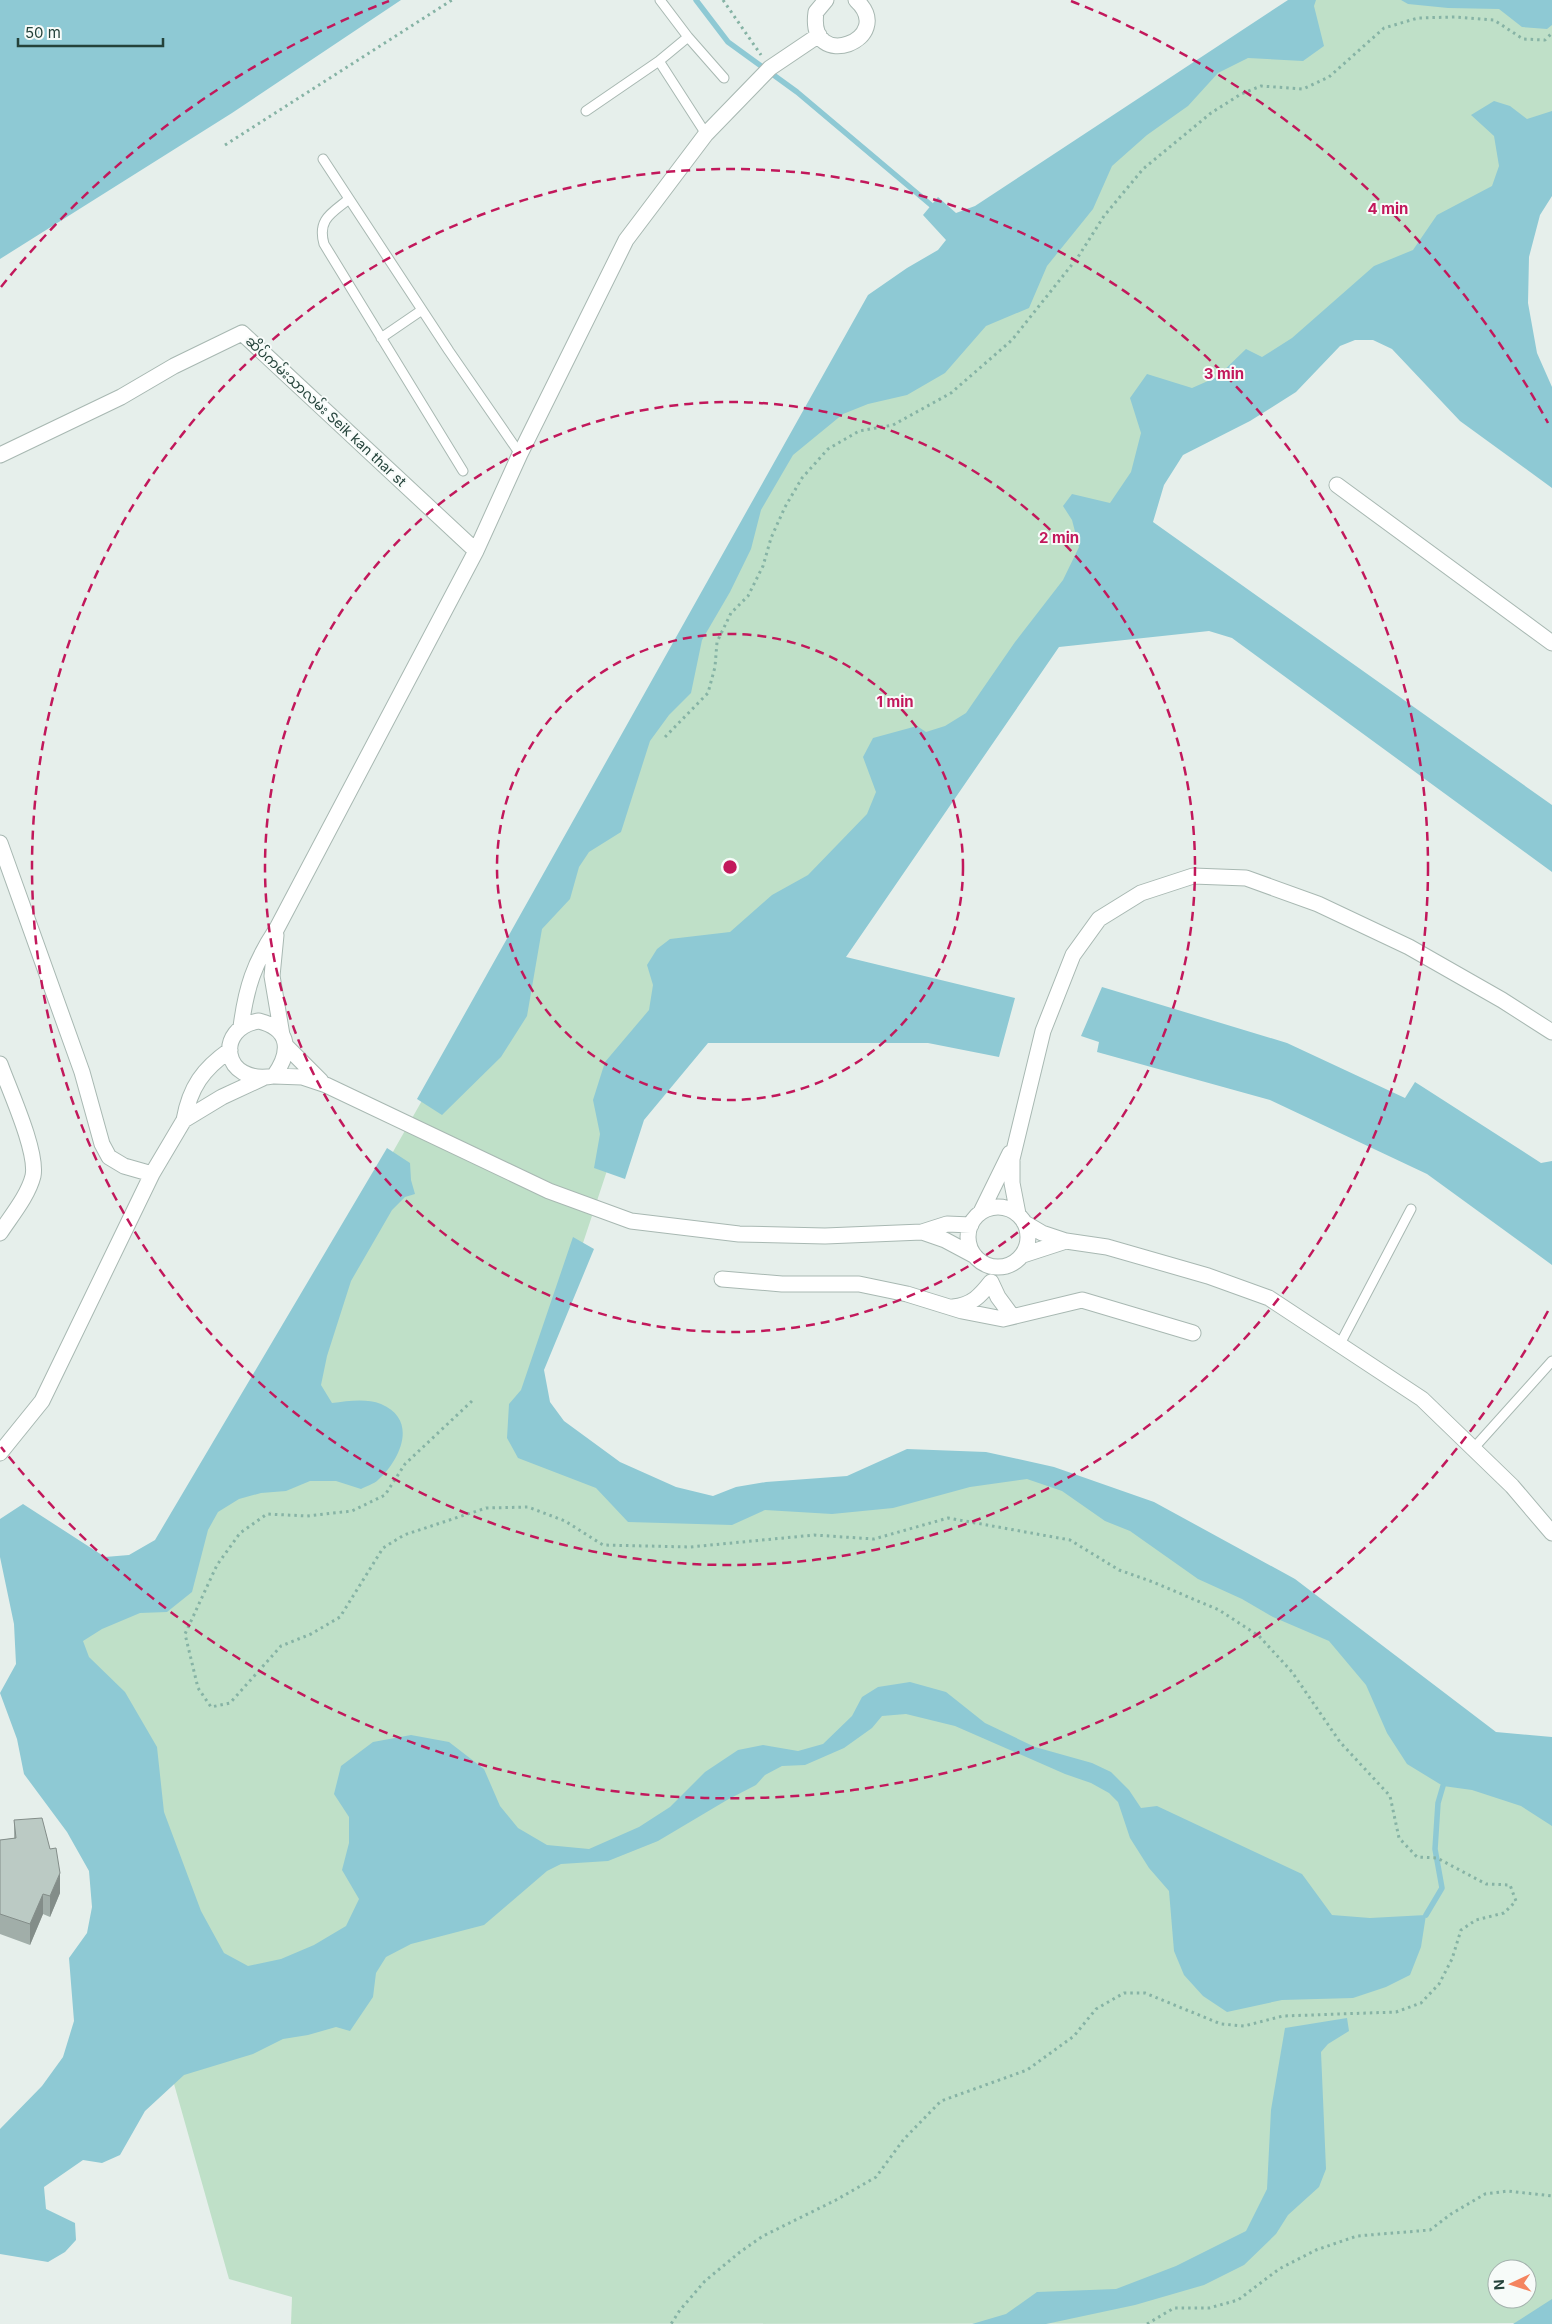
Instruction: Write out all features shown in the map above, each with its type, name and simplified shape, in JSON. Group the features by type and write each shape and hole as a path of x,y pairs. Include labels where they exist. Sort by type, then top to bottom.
{"street":[{"path":"826,0 816,12 815,21 819,35 827,43 836,47 855,43 865,29 866,16 861,2"},
{"path":"819,35 770,68 706,134 626,240 520,454 476,551 276,930 260,954 250,978 241,1027 232,1038 230,1050 234,1065 240,1072 248,1076 302,1077 326,1085 549,1191 631,1220 739,1234 825,1236 922,1232 947,1224 971,1225"},
{"name":"ဆိပ်ကမ်းသာလမ်း Seik kan thar st","path":"0,455 121,397 174,366 242,333 476,551"},
{"path":"1337,484 1552,643"},
{"path":"0,843 82,1072 102,1144 109,1157 116,1162 152,1174"},
{"path":"1023,1255 1029,1236 1012,1183 1012,1159 1043,1031 1073,955 1099,919 1141,893 1193,876 1246,878 1318,904 1409,947 1502,1000 1552,1032"},
{"path":"184,1120 222,1097 268,1077 284,1059 284,1040 272,976 276,930"},
{"path":"241,1027 259,1021 271,1024 326,1085"},
{"path":"0,1453 42,1401 152,1174 184,1120 187,1100 199,1078 214,1062 230,1050"},
{"path":"0,1064 33,1157 32,1176 29,1183 0,1233"},
{"path":"975,1256 968,1239 971,1225 981,1212 1018,1134"},
{"path":"981,1212 995,1207 1009,1209 1042,1233 1066,1241 1107,1247 1208,1276 1260,1295 1340,1344 1422,1400 1512,1486 1552,1533"},
{"path":"922,1232 945,1240 975,1256 987,1265 998,1268 1012,1264 1023,1255 1066,1241"},
{"path":"950,1307 964,1306 979,1298 991,1282 998,1268"},
{"path":"722,1279 782,1284 859,1284 1003,1318 1082,1300 1193,1333"},
{"path":"991,1282 998,1297 1012,1316"}],"lane":[{"path":"660,0 688,37 724,78"},
{"path":"586,111 659,61 688,37"},
{"path":"659,61 706,134"},
{"path":"324,159 422,310 520,454"},
{"path":"350,199 323,223 321,232 324,244 463,471"},
{"path":"381,338 422,310"},
{"path":"1340,1344 1411,1209"},
{"path":"1473,1449 1552,1361"}],"path":[{"path":"225,145 452,0"},
{"path":"722,0 770,68"},
{"path":"665,737 708,692 717,642 731,613 748,596 763,566 771,538 785,507 802,478 828,449 859,431 893,426 951,393 1012,340 1078,257 1104,216 1143,169 1211,113 1241,94 1261,86 1303,88 1329,77 1384,28 1418,18 1455,17 1494,20 1523,39 1545,40 1552,33"},
{"path":"472,1401 405,1464 385,1495 352,1511 307,1516 266,1514 240,1533 217,1564 185,1634 198,1688 211,1707 230,1703 281,1646 311,1634 340,1618 384,1548 404,1535 486,1508 528,1507 565,1521 603,1545 690,1547 814,1535 874,1538 948,1518 1070,1540 1119,1570 1219,1610 1258,1636 1292,1672 1340,1742 1390,1796 1399,1838 1417,1857 1437,1858 1486,1884 1510,1885 1516,1901 1504,1913 1476,1920 1461,1930 1452,1959 1439,1984 1421,2003 1396,2012 1283,2016 1244,2026 1221,2024 1145,1993 1124,1993 1096,2009 1074,2036 1027,2070 941,2102 904,2139 876,2177 836,2200 763,2236 740,2252 705,2282 680,2310 672,2324"},
{"path":"1147,2324 1174,2308 1209,2308 1238,2300 1279,2269 1316,2250 1357,2236 1430,2230 1451,2214 1485,2194 1508,2192 1552,2196"}],"green space":[{"path":"1299,0 1552,0 1552,156 1190,418 842,927 639,1074 529,1406 693,1510 1033,1471 1334,1624 1552,1810 1552,2323 291,2324 292,2297 229,2279 41,1612 166,1553 871,307"}],"water":[{"path":"0,0 401,0 232,113 0,259"},
{"path":"1288,0 1316,0 1314,6 1324,46 1303,61 1248,58 1218,73 1188,106 1147,135 1112,166 1093,209 1047,266 1029,308 986,326 945,373 907,395 868,404 843,414 793,455 761,510 751,549 730,592 702,640 691,693 669,715 650,741 621,832 589,852 579,867 570,899 542,929 527,1016 501,1057 442,1115 417,1099 868,295 907,268 938,250 946,240 923,215 938,197 956,213 975,206"},
{"path":"1401,0 1552,0 1552,25 1547,29 1522,27 1499,9 1448,8 1408,4"},
{"path":"1494,101 1510,106 1527,119 1552,111 1552,196 1540,215 1529,257 1528,303 1537,353 1552,387 1552,488 1460,421 1392,349 1373,340 1355,340 1340,346 1296,392 1250,421 1183,455 1164,485 1153,522 1552,805 1552,872 1232,638 1209,631 1059,647 846,957 1015,998 999,1057 928,1043 708,1043 644,1120 625,1179 594,1168 600,1134 593,1100 605,1062 649,1010 653,985 647,965 657,949 670,939 730,932 772,895 808,875 867,814 876,792 863,757 873,738 917,726 926,732 945,726 966,713 1015,642 1063,580 1079,547 1072,520 1063,506 1072,494 1110,503 1131,472 1141,433 1130,398 1147,374 1192,388 1217,377 1246,349 1262,357 1292,338 1374,266 1413,250 1437,215 1492,186 1499,166 1494,136 1471,115"},
{"path":"1102,987 1287,1043 1405,1098 1415,1082 1541,1163 1552,1161 1552,1265 1427,1174 1270,1100 1097,1052 1099,1042 1081,1036"},
{"path":"387,1148 410,1163 411,1180 415,1194 405,1197 392,1210 351,1281 327,1356 321,1385 332,1403 357,1400 369,1401 381,1404 393,1411 400,1420 403,1430 399,1451 393,1462 376,1481 361,1489 336,1481 310,1481 286,1491 261,1493 239,1499 218,1512 208,1530 192,1592 167,1612 140,1613 102,1629 83,1641 89,1657 125,1692 157,1747 164,1812 201,1911 224,1953 248,1966 281,1959 314,1945 346,1926 359,1899 342,1870 349,1843 349,1817 334,1794 341,1766 373,1742 411,1735 449,1742 484,1769 500,1806 518,1828 547,1845 589,1849 639,1827 670,1807 705,1772 738,1750 763,1745 798,1751 823,1744 852,1716 862,1697 878,1687 910,1682 946,1692 985,1723 1035,1747 1092,1763 1111,1772 1129,1790 1141,1808 1157,1806 1302,1874 1332,1915 1370,1918 1426,1915 1421,1947 1410,1975 1386,1987 1353,1998 1282,2000 1227,2012 1203,1996 1184,1975 1174,1951 1169,1891 1149,1868 1130,1838 1118,1802 1109,1793 1091,1783 1065,1774 955,1726 906,1714 882,1716 872,1728 844,1748 805,1765 782,1766 765,1775 756,1785 658,1841 608,1861 561,1864 547,1871 484,1925 411,1944 386,1957 376,1973 373,1997 350,2031 336,2027 308,2035 283,2039 253,2054 184,2075 145,2111 120,2155 102,2163 83,2160 44,2187 46,2209 75,2223 76,2240 65,2252 48,2262 0,2254 0,2129 42,2086 63,2057 74,2021 69,1958 87,1933 92,1907 89,1871 67,1832 24,1774 17,1739 0,1693 16,1664 14,1624 0,1557 0,1519 23,1504 105,1557 129,1555 155,1540"},
{"path":"573,1237 594,1249 544,1370 550,1402 564,1421 620,1462 676,1487 713,1496 736,1487 766,1482 847,1476 907,1449 986,1452 1054,1467 1154,1502 1295,1579 1496,1732 1552,1737 1552,1826 1521,1806 1472,1790 1443,1786 1407,1764 1387,1733 1366,1685 1329,1641 1273,1617 1242,1599 1198,1579 1130,1531 1105,1521 1062,1491 1027,1479 970,1487 893,1508 832,1514 765,1510 732,1525 628,1522 596,1488 518,1458 507,1438 509,1404 521,1390"},
{"path":"1347,2018 1349,2031 1328,2044 1321,2052 1326,2169 1319,2187 1288,2215 1276,2234 1244,2265 1204,2285 1135,2305 1046,2324 972,2324 1006,2314 1037,2292 1116,2289 1176,2266 1246,2231 1267,2189 1271,2110 1285,2028"},
{"path":"1552,2299 1552,2324 1513,2324 1537,2309"}],"building":[{"path":"42,1818 50,1849 56,1848 60,1873 50,1896 43,1894 30,1924 0,1914 0,1840 16,1838 14,1820"}],"waterway":[{"path":"696,0 728,42 797,92 931,205"},
{"path":"1426,1915 1442,1888 1435,1849 1438,1803 1443,1786"}]}
